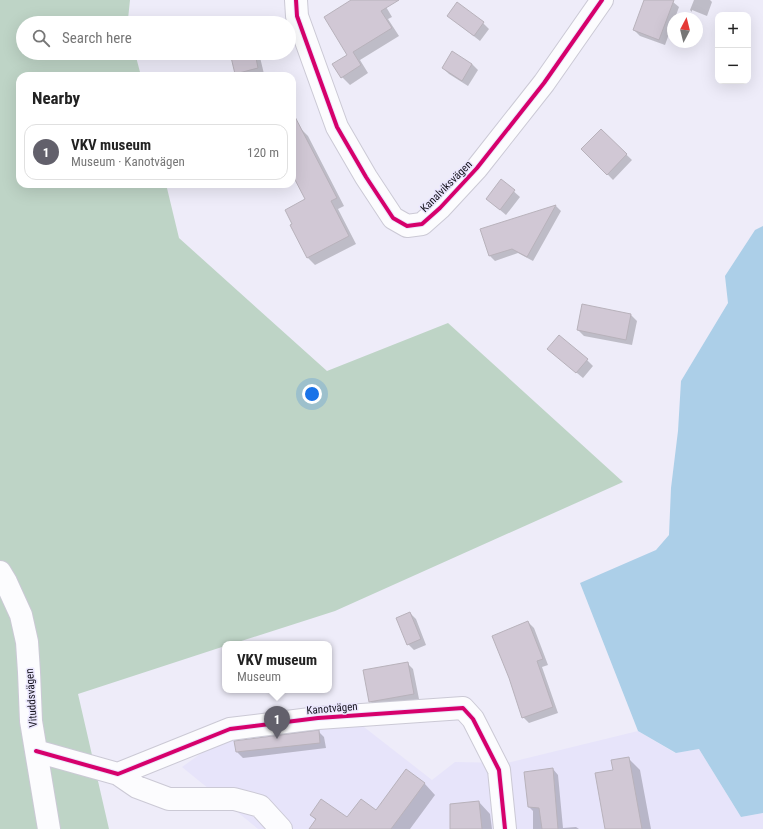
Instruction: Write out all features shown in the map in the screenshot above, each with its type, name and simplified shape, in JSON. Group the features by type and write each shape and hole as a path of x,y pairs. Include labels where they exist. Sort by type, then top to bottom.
{"street":[{"name":"Kanalviksvägen","path":"296,0 297,16 337,127 393,218 407,226 422,224 440,208 477,168 544,83 602,0"},
{"name":"Vituddsvägen","path":"0,572 21,615 27,642 31,721 49,829"},
{"name":"Kanotvägen","path":"118,774 230,729 318,718 463,708 473,719 499,770 505,829"},
{"path":"36,750 118,774 137,787 169,799 234,799 260,806 281,829"}],"shaded area":[{"path":"355,720 432,780 455,762 507,763 638,731 675,753 699,749 741,817 763,813 763,829 258,829 182,767 231,732"}],"green space":[{"path":"0,0 130,0 128,16 16,16 16,60 137,60 140,72 16,72 16,188 167,188 179,238 327,371 448,323 623,482 335,611 241,641 222,641 222,647 78,694 109,829 0,829"}],"water":[{"path":"763,226 763,813 741,817 699,749 676,753 638,731 580,583 656,550 669,535 671,488 678,431 681,381 728,303 725,276 755,230"}],"building":[{"path":"351,0 399,0 381,11 392,28 353,52 361,65 341,78 332,64 347,55 324,17"},
{"path":"644,0 674,0 670,12 667,12 667,19 659,40 633,30"},
{"path":"457,2 484,22 474,36 447,16"},
{"path":"452,51 472,64 462,81 442,68"},
{"path":"232,60 256,60 258,68 243,72 235,72"},
{"path":"296,119 337,198 331,201 349,236 307,258 290,225 292,224 285,210 305,199 296,182"},
{"path":"601,129 627,154 607,175 581,149"},
{"path":"501,179 515,190 500,210 486,199"},
{"path":"556,205 527,257 512,249 489,256 480,229"},
{"path":"582,304 631,314 626,340 577,330"},
{"path":"559,335 588,359 576,373 547,349"},
{"path":"410,612 421,639 407,645 396,618"},
{"path":"528,621 543,659 537,661 553,707 522,718 509,678 492,636"},
{"path":"408,662 414,694 369,702 363,670"},
{"path":"319,730 320,743 236,752 234,741"},
{"path":"629,757 642,829 605,829 595,773 613,770 611,760"},
{"path":"553,768 558,829 542,829 539,808 528,807 524,772"},
{"path":"406,769 425,783 391,829 309,829 316,819 310,815 321,799 347,817 361,799 376,810"},
{"path":"479,801 482,829 450,829 450,804"}],"cycle path":[{"path":"296,0 297,16 337,127 366,177 393,218 407,226 422,224 440,208 477,168 544,83 602,0"},
{"path":"36,751 118,774 230,729 318,718 463,708 473,719 499,770 505,829"}],"place":[{"name":"VKV museum","path":"277,739"}]}
